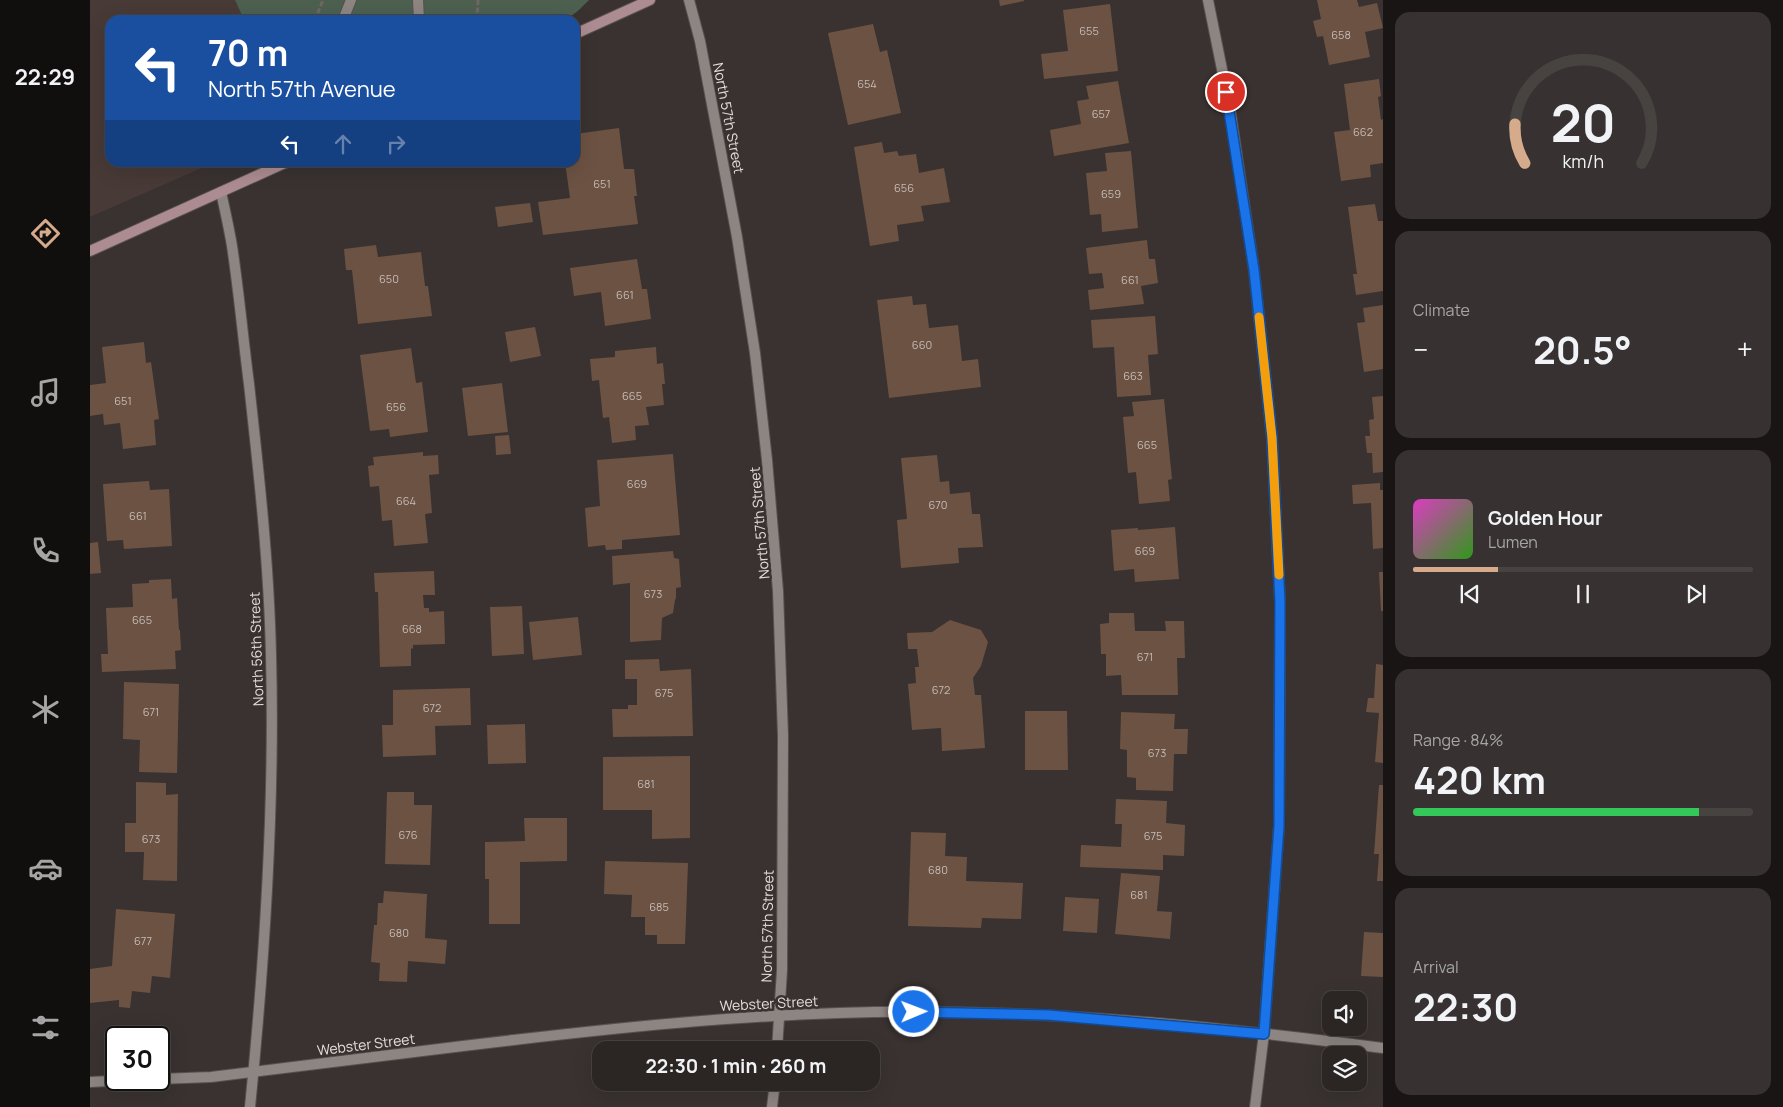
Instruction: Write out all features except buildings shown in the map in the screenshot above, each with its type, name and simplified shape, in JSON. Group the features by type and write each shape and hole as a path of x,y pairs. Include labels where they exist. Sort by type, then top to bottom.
{"main road":[{"path":"580,32 650,0"},
{"path":"90,251 276,167"}],"street":[{"path":"344,15 351,0"},
{"path":"418,0 419,15"},
{"name":"North 57th Street","path":"689,0 700,41 737,237 755,353 767,460 778,591 783,736 782,970 777,1041"},
{"path":"1208,0 1230,109 1251,251 1272,438 1280,602 1279,826 1264,1034 1255,1107"},
{"name":"North 56th Street","path":"221,192 232,249 258,457 267,561 271,654 272,758 269,863 258,1031 250,1107"},
{"name":"Webster Street","path":"170,1079 211,1077 604,1029 778,1015 934,1012 1048,1015 1264,1034 1383,1048"},
{"path":"90,1082 105,1081"},
{"path":"772,1107 774,1091"}],"path":[{"path":"317,15 323,0"},
{"path":"477,15 478,0"}],"shaded area":[{"path":"90,0 235,0 242,15 105,15 105,167 204,167 90,217"}],"green space":[{"path":"235,0 589,0 572,15 242,15"}],"slow traffic":[{"path":"1259,317 1272,438 1279,575"}],"route":[{"path":"914,1012 1048,1015 1264,1034 1279,826 1280,602 1272,438 1254,270 1226,92"}]}
